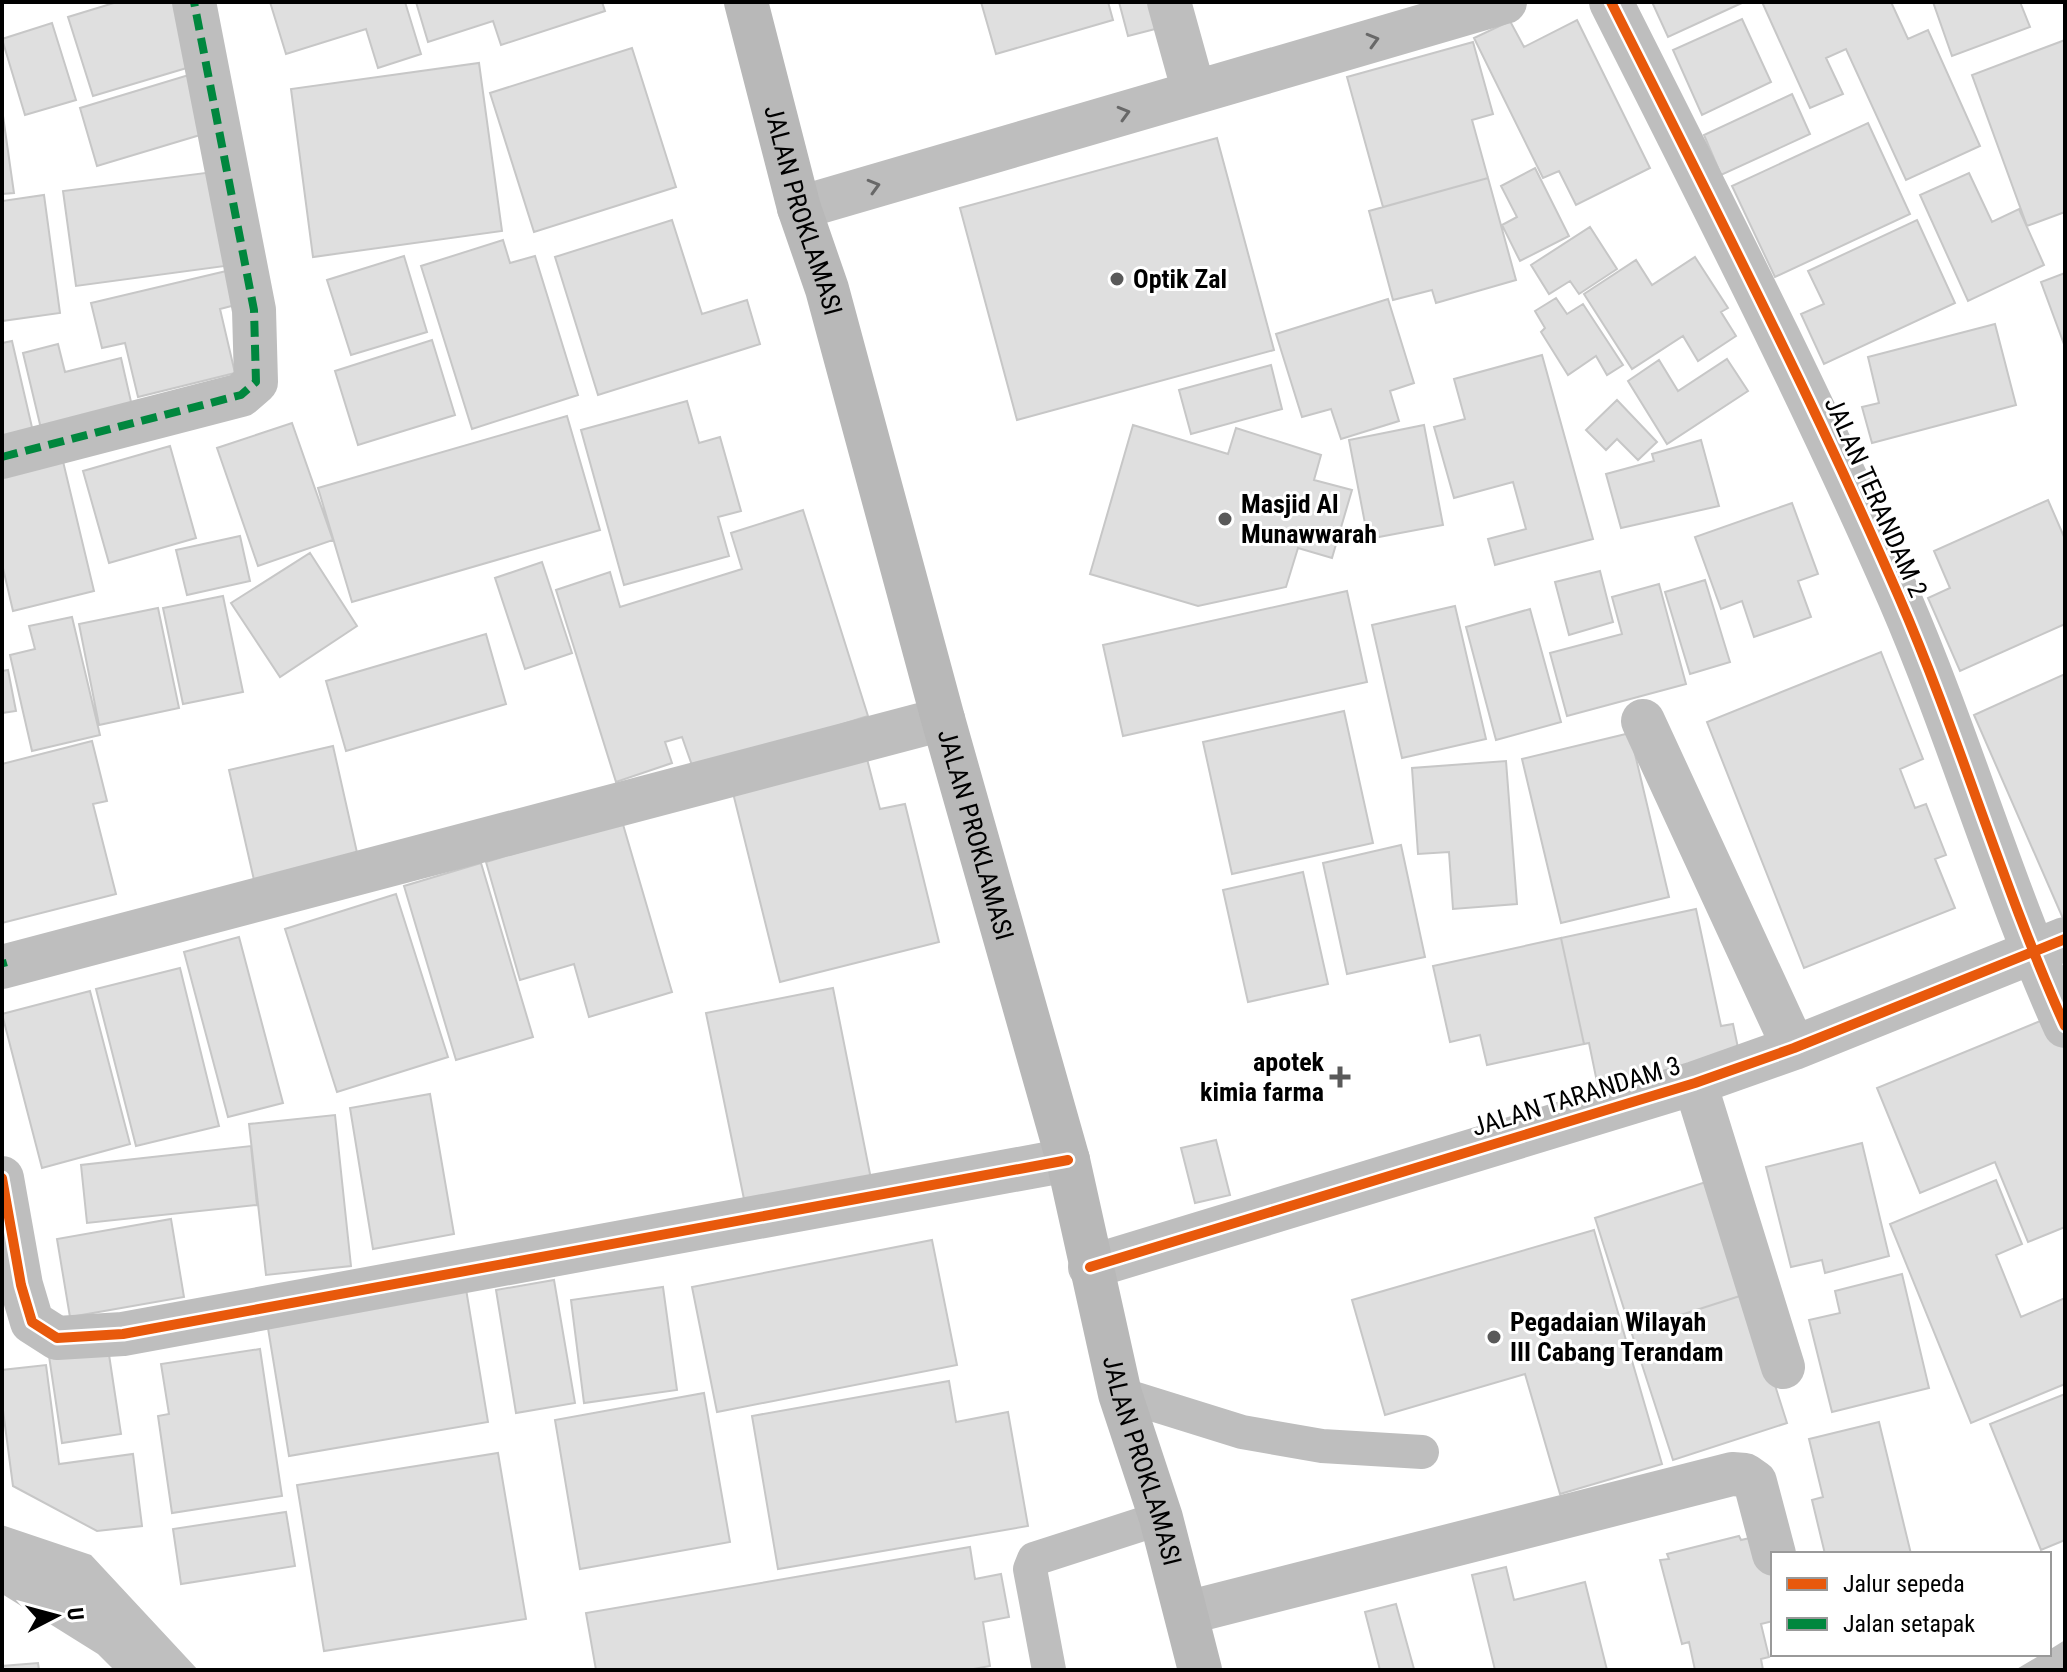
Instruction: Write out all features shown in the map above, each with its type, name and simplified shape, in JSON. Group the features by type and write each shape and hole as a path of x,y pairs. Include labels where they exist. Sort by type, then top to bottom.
{"main road":[{"name":"JALAN PROKLAMASI","path":"746,2 799,208 827,289 943,719 1068,1160 1120,1394 1161,1518 1200,1670"}],"street":[{"path":"2,457 241,395 256,382 254,310 194,2"},
{"path":"1169,2 1194,92"},
{"path":"799,208 1505,2"},
{"name":"JALAN TERANDAM 2","path":"1611,2 1754,287 1900,600 2048,946 2065,1026"},
{"path":"3,965 943,719"},
{"path":"1643,721 1794,1048"},
{"name":"JALAN TARANDAM 3","path":"1090,1267 1695,1083 1794,1048 2048,946"},
{"path":"1695,1083 1783,1367"},
{"path":"2,1178 21,1285 32,1322 57,1338 123,1334 1068,1160"},
{"path":"1186,1613 1732,1474 1745,1475 1755,1482 1773,1552"}],"lane":[{"path":"1120,1394 1242,1432 1322,1446 1422,1452"},
{"path":"1049,1670 1030,1569 1034,1559 1161,1518"}],"shaded area":[{"path":"2,1525 91,1555 198,1670 114,1670 98,1654 2,1594"},
{"path":"2065,1640 2065,1670 2015,1670 2039,1656 2051,1656 2051,1649"}],"building":[{"path":"117,2 182,2 200,64 93,96 68,17"},
{"path":"270,2 405,2 421,54 378,68 366,29 286,54"},
{"path":"416,2 602,2 605,11 501,45 493,21 428,42"},
{"path":"981,2 1108,2 1113,20 996,54"},
{"path":"1119,2 1157,2 1163,27 1128,36"},
{"path":"1652,2 1744,2 1668,37"},
{"path":"1762,2 1891,2 1908,39 1928,30 1980,146 1906,180 1846,49 1826,58 1843,94 1810,108"},
{"path":"1933,2 2020,2 2030,27 1952,56"},
{"path":"1742,19 1771,82 1702,115 1673,50"},
{"path":"1577,20 1650,168 1576,205 1559,171 1543,178 1474,38 1510,21 1524,47"},
{"path":"52,23 76,100 25,115 2,39"},
{"path":"2065,40 2065,212 2027,226 1972,75"},
{"path":"1473,42 1493,114 1472,120 1488,178 1383,207 1347,77"},
{"path":"632,48 676,187 534,232 490,93"},
{"path":"479,63 502,231 313,257 291,89"},
{"path":"192,74 210,132 97,166 80,108"},
{"path":"1792,94 1810,134 1721,175 1704,135"},
{"path":"2,109 14,193 2,194"},
{"path":"1868,123 1910,214 1775,277 1732,186"},
{"name":"Optik Zal","path":"1217,138 1274,350 1017,420 960,208"},
{"path":"1535,168 1569,236 1520,261 1502,225 1517,217 1501,186"},
{"path":"213,172 225,266 76,286 63,191"},
{"path":"1969,173 1992,222 2019,209 2044,265 1968,301 1920,195"},
{"path":"1488,178 1516,280 1436,303 1432,290 1393,300 1369,211"},
{"path":"44,195 60,313 2,321 2,201"},
{"path":"672,220 702,314 747,300 760,344 598,395 555,257"},
{"path":"1917,220 1955,303 1824,364 1801,314 1824,304 1808,271"},
{"path":"1590,227 1617,269 1579,294 1570,281 1549,294 1531,265"},
{"path":"503,240 510,263 535,256 578,395 472,429 421,266"},
{"path":"404,256 427,332 351,355 327,280"},
{"path":"1695,257 1728,308 1721,312 1736,336 1698,361 1683,336 1632,369 1584,294 1636,260 1652,285"},
{"path":"239,268 247,302 220,309 235,373 138,397 125,343 102,348 91,303"},
{"path":"2065,273 2065,347 2041,282"},
{"path":"1556,298 1567,314 1583,304 1623,365 1607,375 1596,356 1568,375 1541,332 1545,328 1535,311"},
{"path":"1388,299 1414,383 1390,391 1399,421 1341,439 1331,409 1302,417 1276,334"},
{"path":"1995,324 2016,405 1872,443 1862,407 1879,403 1868,357"},
{"path":"432,340 455,415 358,445 335,371"},
{"path":"12,341 34,436 2,444 2,343"},
{"path":"58,344 65,372 121,358 134,415 43,437 23,353"},
{"path":"1542,355 1593,539 1495,565 1488,539 1526,529 1513,482 1454,498 1434,427 1465,419 1454,379"},
{"path":"1727,359 1748,391 1667,444 1628,381 1659,360 1678,391"},
{"path":"1271,365 1282,409 1191,434 1179,390"},
{"path":"1617,400 1657,442 1638,460 1617,439 1606,450 1586,430"},
{"path":"687,401 699,443 720,437 741,511 718,517 729,556 624,585 581,430"},
{"path":"567,416 600,530 352,602 318,488"},
{"path":"292,423 333,540 258,566 217,448"},
{"name":"Masjid Al Munawwarah","path":"1133,425 1228,454 1236,428 1321,455 1314,480 1352,490 1332,558 1298,548 1286,587 1198,606 1090,574"},
{"path":"1424,425 1443,525 1368,539 1349,440"},
{"path":"1701,440 1719,506 1621,528 1606,474 1654,461 1652,454"},
{"path":"170,446 196,538 109,563 83,471"},
{"path":"61,453 94,591 13,611 2,564 2,467"},
{"path":"2048,500 2065,539 2065,624 1960,671 1928,598 1950,588 1934,551"},
{"path":"1792,503 1818,574 1798,581 1811,617 1754,637 1742,601 1721,609 1695,537"},
{"path":"803,510 868,716 694,771 682,737 665,742 672,763 616,782 556,590 610,572 620,607 742,569 731,533"},
{"path":"240,536 250,581 187,595 176,550"},
{"path":"310,553 357,626 280,677 231,603"},
{"path":"542,562 572,653 525,669 495,578"},
{"path":"1600,571 1613,622 1569,635 1555,582"},
{"path":"1705,580 1730,662 1690,674 1665,592"},
{"path":"1659,584 1686,684 1567,716 1550,653 1622,634 1612,597"},
{"path":"1347,591 1367,682 1123,736 1103,645"},
{"path":"223,596 243,692 183,704 163,608"},
{"path":"1455,606 1486,739 1402,758 1372,625"},
{"path":"158,608 179,708 99,725 79,624"},
{"path":"1530,609 1561,722 1496,740 1466,627"},
{"path":"72,617 100,735 32,751 10,655 35,649 29,626"},
{"path":"486,634 506,704 346,751 326,681"},
{"path":"1881,652 1923,759 1900,769 1915,808 1926,804 1946,855 1935,859 1955,908 1804,968 1707,722"},
{"path":"8,670 16,711 2,713 2,671"},
{"path":"2065,674 2065,923 1974,715"},
{"path":"1344,711 1373,843 1232,874 1203,742"},
{"path":"1630,733 1669,897 1561,923 1522,759"},
{"path":"92,741 107,801 93,804 116,894 2,923 2,764"},
{"path":"333,746 358,857 254,880 229,770"},
{"path":"867,759 880,809 905,804 939,942 780,982 733,793"},
{"path":"1506,761 1517,904 1453,909 1449,852 1418,854 1412,768"},
{"path":"622,821 672,992 589,1017 574,964 520,980 486,862"},
{"path":"1401,845 1425,957 1347,974 1323,863"},
{"path":"481,863 533,1037 456,1060 404,886"},
{"path":"1303,872 1328,984 1248,1002 1223,890"},
{"path":"396,894 448,1057 337,1092 285,929"},
{"path":"1696,909 1721,1026 1733,1024 1742,1067 1598,1087 1589,1043 1584,1044 1561,938"},
{"path":"239,937 283,1103 228,1117 184,952"},
{"path":"1561,938 1584,1044 1487,1065 1480,1035 1450,1042 1433,966"},
{"path":"180,968 219,1126 136,1146 96,989"},
{"path":"833,988 871,1179 745,1204 706,1013"},
{"path":"90,991 130,1144 42,1168 2,1014"},
{"path":"2055,1015 2065,1039 2065,1227 2028,1242 1995,1162 1920,1193 1877,1088"},
{"path":"430,1094 454,1234 373,1249 350,1108"},
{"path":"335,1115 351,1266 266,1275 249,1124"},
{"path":"1216,1140 1230,1195 1195,1203 1181,1148"},
{"path":"1862,1143 1889,1256 1825,1273 1822,1260 1791,1267 1766,1167"},
{"path":"251,1146 257,1205 87,1223 81,1165"},
{"path":"1996,1180 2022,1244 1996,1255 2021,1317 2065,1298 2065,1384 1971,1423 1890,1224"},
{"path":"1709,1181 1746,1294 1631,1331 1595,1218"},
{"path":"171,1219 184,1297 70,1317 57,1239"},
{"name":"Pegadaian Wilayah III Cabang Terandam","path":"1594,1230 1662,1464 1560,1494 1525,1374 1385,1415 1352,1300"},
{"path":"932,1240 957,1365 717,1412 692,1287"},
{"path":"1902,1274 1929,1388 1832,1412 1809,1320 1840,1313 1835,1291"},
{"path":"554,1280 575,1403 516,1413 496,1290"},
{"path":"465,1283 488,1422 289,1456 266,1316"},
{"path":"663,1287 677,1390 584,1403 571,1300"},
{"path":"1746,1294 1787,1423 1673,1460 1631,1331"},
{"path":"108,1348 121,1434 62,1443 49,1356"},
{"path":"260,1349 282,1496 172,1513 158,1416 169,1414 161,1364"},
{"path":"46,1365 59,1464 133,1454 142,1526 97,1531 13,1486 2,1403 2,1370"},
{"path":"949,1381 956,1422 1008,1412 1028,1526 778,1569 752,1416"},
{"path":"704,1393 730,1542 580,1569 555,1420"},
{"path":"2065,1394 2065,1540 2041,1550 1990,1424"},
{"path":"1879,1422 1911,1552 1825,1552 1812,1500 1823,1497 1809,1439"},
{"path":"498,1453 526,1619 324,1651 297,1485"},
{"path":"286,1512 295,1566 181,1584 173,1529"},
{"path":"1763,1535 1771,1567 1771,1622 1761,1624 1769,1657 1761,1659 1763,1670 1695,1670 1689,1642 1682,1644 1660,1560 1669,1559 1667,1554 1739,1536 1741,1540"},
{"path":"970,1547 975,1579 1001,1574 1009,1617 983,1622 990,1666 968,1670 596,1670 586,1613"},
{"path":"1506,1567 1514,1600 1585,1582 1607,1670 1495,1670 1472,1575"},
{"path":"1396,1604 1414,1669 1380,1670 1365,1612"},
{"path":"38,1663 39,1670 2,1670 2,1666"}],"marked path":[{"path":"2,457 241,395 256,382 254,310 194,2"},
{"path":"2,960 4,967"}],"cycle path":[{"path":"1611,2 1795,372 1899,597 1942,704 2021,920 2065,1026"},
{"path":"1090,1267 1695,1083 1794,1048 2065,939"},
{"path":"2,1178 21,1285 32,1322 57,1338 123,1334 1068,1160"}],"place":[{"name":"Optik Zal","path":"1117,279"},
{"name":"Masjid Al Munawwarah","path":"1225,519"},
{"name":"apotek kimia farma","path":"1340,1077"},
{"name":"Pegadaian Wilayah III Cabang Terandam","path":"1494,1337"}]}
